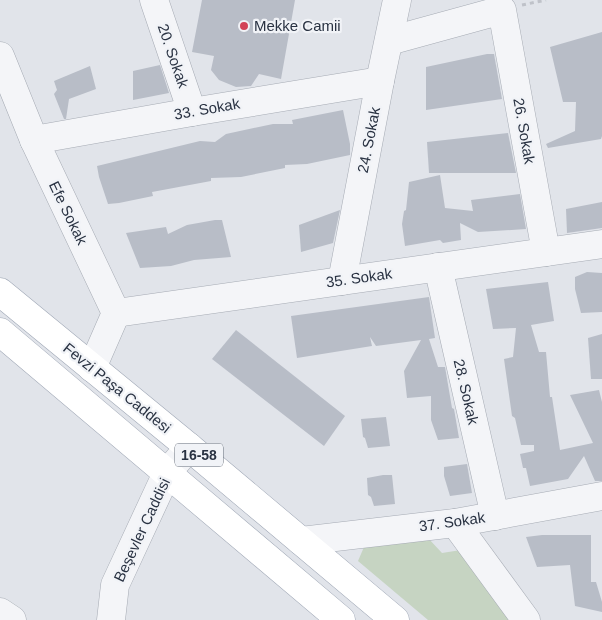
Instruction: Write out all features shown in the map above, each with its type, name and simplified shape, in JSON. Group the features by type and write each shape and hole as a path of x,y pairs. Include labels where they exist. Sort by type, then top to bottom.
{"main road":[{"name":"Fevzi Paşa Caddesi","path":"0,292 395,620"},
{"name":"16-58","path":"0,332 341,620"}],"street":[{"name":"20. Sokak","path":"154,0 192,112"},
{"name":"24. Sokak","path":"342,281 380,81 398,0"},
{"name":"26. Sokak","path":"389,41 502,10 546,252"},
{"name":"Efe Sokak","path":"0,56 34,140 116,313"},
{"name":"33. Sokak","path":"34,140 380,81"},
{"name":"35. Sokak","path":"116,313 602,244"},
{"name":"28. Sokak","path":"438,267 495,516"},
{"path":"92,368 116,313"},
{"name":"Beşevler Caddisi","path":"111,620 115,585 167,473 189,447"},
{"name":"37. Sokak","path":"301,541 455,523 602,496"},
{"path":"455,523 526,620"}],"green space":[{"path":"428,538 442,553 461,550 516,620 428,620 358,561 364,547"}],"building":[{"name":"Mekke Camii","path":"202,0 295,0 281,79 259,74 251,86 236,87 219,80 211,70 214,56 192,52"},
{"path":"602,32 601,139 548,148 546,144 575,131 576,102 563,102 550,47"},
{"path":"494,54 502,99 426,110 426,67"},
{"path":"160,65 169,93 133,100 133,71"},
{"path":"90,66 96,89 69,99 66,119 64,119 54,94 57,90 54,81"},
{"path":"343,110 350,144 350,155 307,164 285,165 285,168 241,177 211,178 211,181 152,192 153,196 108,204 97,166 200,141 215,142 226,134 273,124 293,124 292,120"},
{"path":"508,133 516,173 429,173 427,142"},
{"path":"440,175 445,208 473,211 471,200 520,194 526,229 478,232 460,223 461,240 443,243 440,240 405,246 402,224 404,211 406,210 409,182"},
{"path":"602,202 602,228 567,233 566,209"},
{"path":"340,210 333,243 301,252 299,225"},
{"path":"222,220 231,257 194,260 171,266 140,268 126,233 166,227 168,234 187,225"},
{"path":"587,272 602,273 602,312 581,313 575,289 575,277"},
{"path":"548,282 554,321 531,325 539,352 546,352 550,397 552,397 560,450 593,443 570,395 599,390 602,402 602,481 595,481 584,456 568,479 530,486 526,468 523,468 520,454 534,451 534,445 521,445 515,418 512,416 504,359 513,357 516,328 493,329 486,289"},
{"path":"429,297 435,338 429,339 438,367 445,367 459,438 438,440 431,420 431,396 407,398 404,371 421,340 376,346 370,337 372,346 297,358 291,316"},
{"path":"236,330 345,416 324,446 212,359"},
{"path":"602,334 602,379 591,379 588,338"},
{"path":"386,417 390,446 368,448 363,437 361,419"},
{"path":"467,464 472,493 450,496 444,476 444,467"},
{"path":"392,475 395,504 374,506 371,497 368,495 367,478"},
{"path":"542,535 591,535 591,582 596,582 602,602 602,612 575,606 570,565 537,567 526,537"}],"place":[{"name":"Mekke Camii","path":"244,26"}]}
